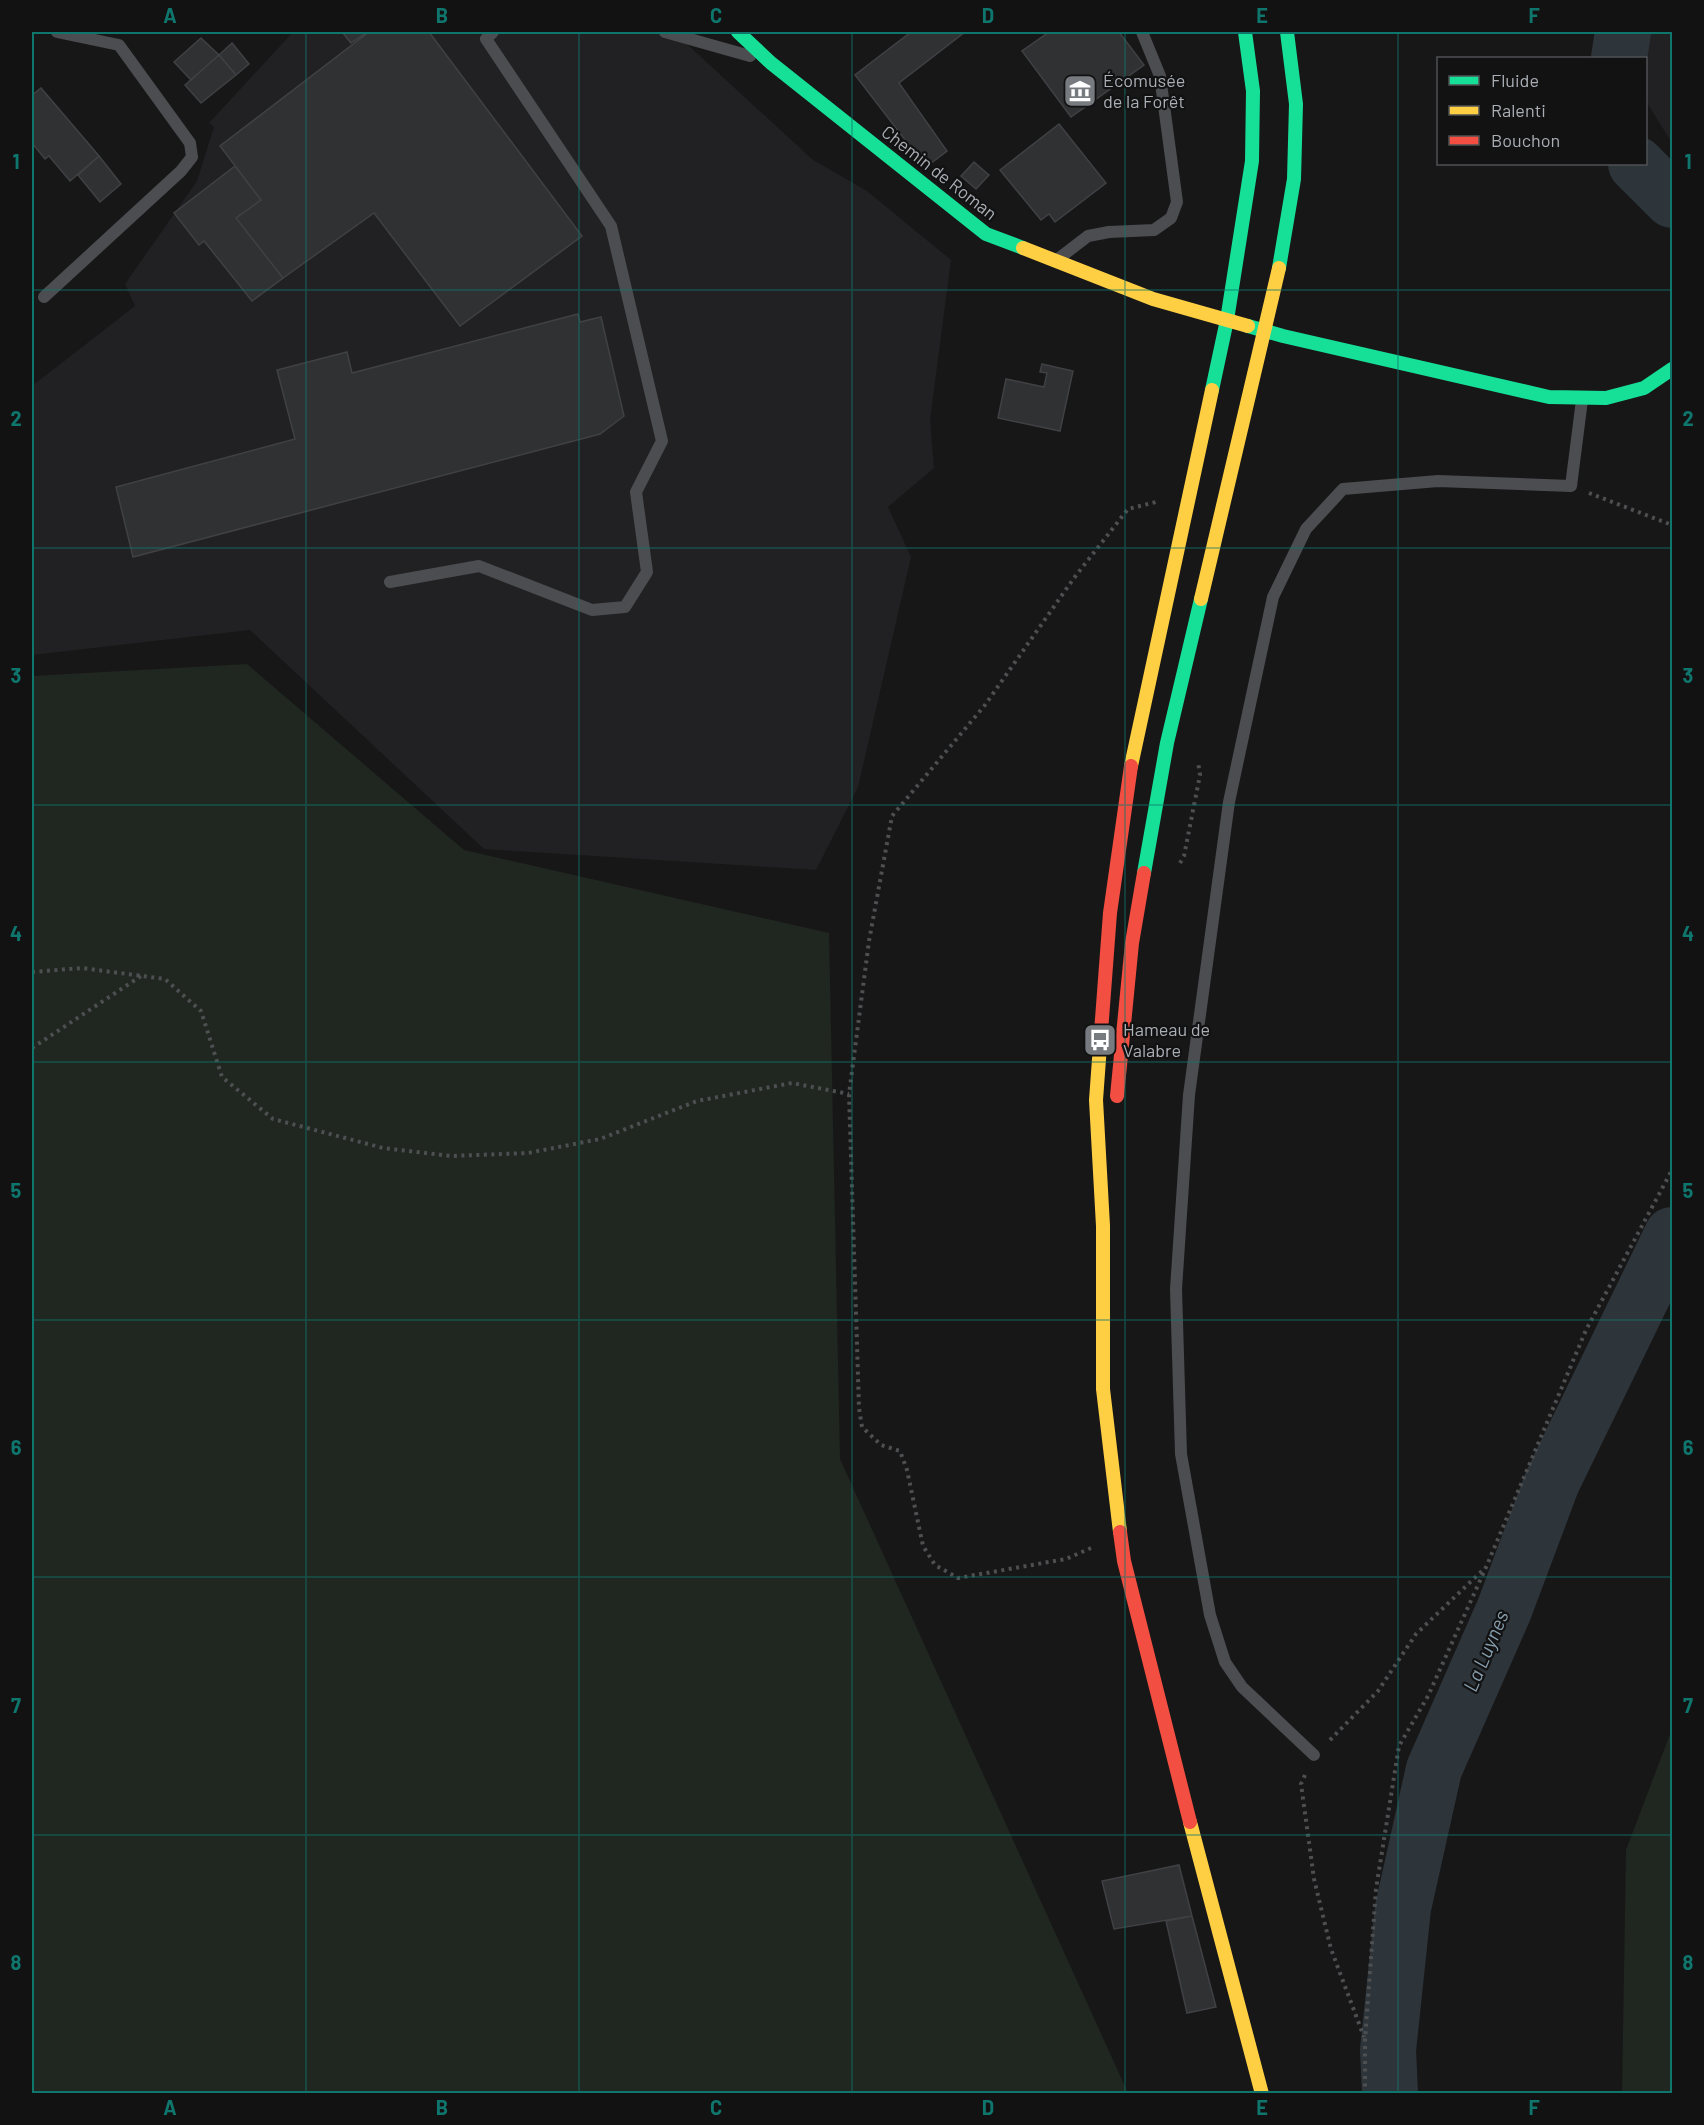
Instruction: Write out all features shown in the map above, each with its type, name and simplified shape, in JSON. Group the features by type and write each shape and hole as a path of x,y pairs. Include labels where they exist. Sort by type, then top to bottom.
{"main road":[{"name":"Chemin de Roman","path":"738,32 771,63 986,234 1153,299 1283,336 1549,397 1606,398 1644,388 1672,369"},
{"path":"1245,32 1254,91 1252,161 1227,320 1128,780 1110,913 1096,1100 1103,1226 1103,1389 1120,1536 1147,1656 1262,2094"},
{"path":"1115,1112 1132,942 1167,743 1284,249 1294,179 1296,104 1287,32"},
{"path":"1103,1226 1112,1146"}],"lane":[{"path":"44,297 181,171 192,157 190,143 119,45 57,32"},
{"path":"390,582 479,566 592,610 625,607 647,572 636,492 662,441 611,225 486,39 493,32"},
{"path":"665,32 771,63"},
{"path":"1055,261 1088,236 1109,232 1154,231 1170,218 1177,202 1160,76 1142,32"},
{"path":"1314,1755 1242,1687 1225,1662 1210,1615 1181,1454 1176,1289 1189,1095 1229,802 1273,597 1306,529 1343,489 1438,481 1571,486 1582,399"}],"path":[{"path":"1571,486 1672,525"},
{"path":"1120,1536 1066,1559 958,1578 935,1565 923,1546 908,1470 900,1451 881,1445 862,1427 858,1396 849,1094 870,941 892,816 985,705 1074,578 1128,509 1162,500"},
{"path":"32,972 82,968 165,979 201,1011 222,1077 273,1119 383,1148 451,1156 528,1154 600,1139 697,1101 792,1083 849,1094"},
{"path":"32,1048 141,976"},
{"path":"1365,2094 1365,2040 1376,1889 1399,1746 1428,1696 1487,1565 1586,1330 1672,1170"},
{"path":"1365,2040 1331,1949 1314,1879 1301,1784 1314,1755 1378,1691 1416,1634 1487,1565"}],"shaded area":[{"path":"293,32 674,32 813,160 867,191 951,260 930,420 934,468 888,507 911,557 858,787 816,870 484,849 250,630 32,655 32,386 135,306 125,284 197,181 214,127 209,123"},
{"path":"1642,32 1672,32 1672,143 1647,103 1647,57 1644,57"},
{"path":"247,664 464,850 829,933 840,1459 1128,2093 32,2093 32,676"},
{"path":"1672,1729 1672,2093 1622,2093 1626,1850"}],"building":[{"path":"342,32 367,32 351,43"},
{"path":"369,32 429,32 582,236 460,326 374,213 283,278 236,218 261,200 220,146"},
{"path":"911,32 965,32 899,83 947,151 926,167 855,75"},
{"name":"Écomusée de la Forêt","path":"1049,32 1119,32 1144,65 1071,117 1022,51"},
{"path":"201,38 219,55 191,80 174,62"},
{"path":"232,43 249,64 236,75 219,55"},
{"path":"219,55 236,75 201,103 185,85"},
{"path":"41,88 99,156 70,181 49,156 45,159 32,143 32,95"},
{"path":"1059,124 1106,183 1055,222 1049,214 1041,220 1000,170"},
{"path":"99,156 121,184 100,202 78,175"},
{"path":"974,162 989,175 976,189 961,176"},
{"path":"235,166 261,200 236,218 283,278 252,301 204,241 199,245 174,213"},
{"path":"578,314 580,322 601,317 624,416 600,434 133,557 116,487 295,439 277,370 347,352 352,373"},
{"path":"1042,364 1073,371 1060,431 998,418 1006,379 1044,387 1047,373 1040,372"},
{"path":"1179,1865 1192,1916 1114,1929 1102,1881"},
{"path":"1192,1916 1216,2007 1187,2013 1166,1921"}],"waterway":[{"name":"La Luynes","path":"1619,57 1623,32"},
{"name":"La Luynes","path":"1637,165 1672,200"},
{"name":"La Luynes","path":"1390,2094 1388,2050 1403,1908 1434,1769 1504,1610 1552,1482 1672,1235"}],"traffic: fast":[{"path":"738,32 771,63 986,234 1023,248"},
{"path":"1212,390 1227,320 1252,161 1253,91 1245,32"},
{"path":"1279,268 1294,179 1296,104 1287,32"},
{"path":"1248,326 1549,397 1606,398 1644,388 1672,369"},
{"path":"1144,873 1167,743 1201,599"}],"traffic: slow":[{"path":"1023,248 1153,299 1248,326"},
{"path":"1201,599 1279,268"},
{"path":"1131,766 1212,390"},
{"path":"1101,1032 1096,1100 1103,1226 1103,1389 1120,1532"},
{"path":"1190,1822 1262,2094"}],"traffic: jam":[{"path":"1101,1032 1110,913 1131,766"},
{"path":"1117,1096 1132,943 1144,873"},
{"path":"1120,1532 1124,1561 1190,1822"}],"place":[{"name":"Écomusée de la Forêt","path":"1080,91"},
{"name":"Hameau de Valabre","path":"1100,1040"}]}
